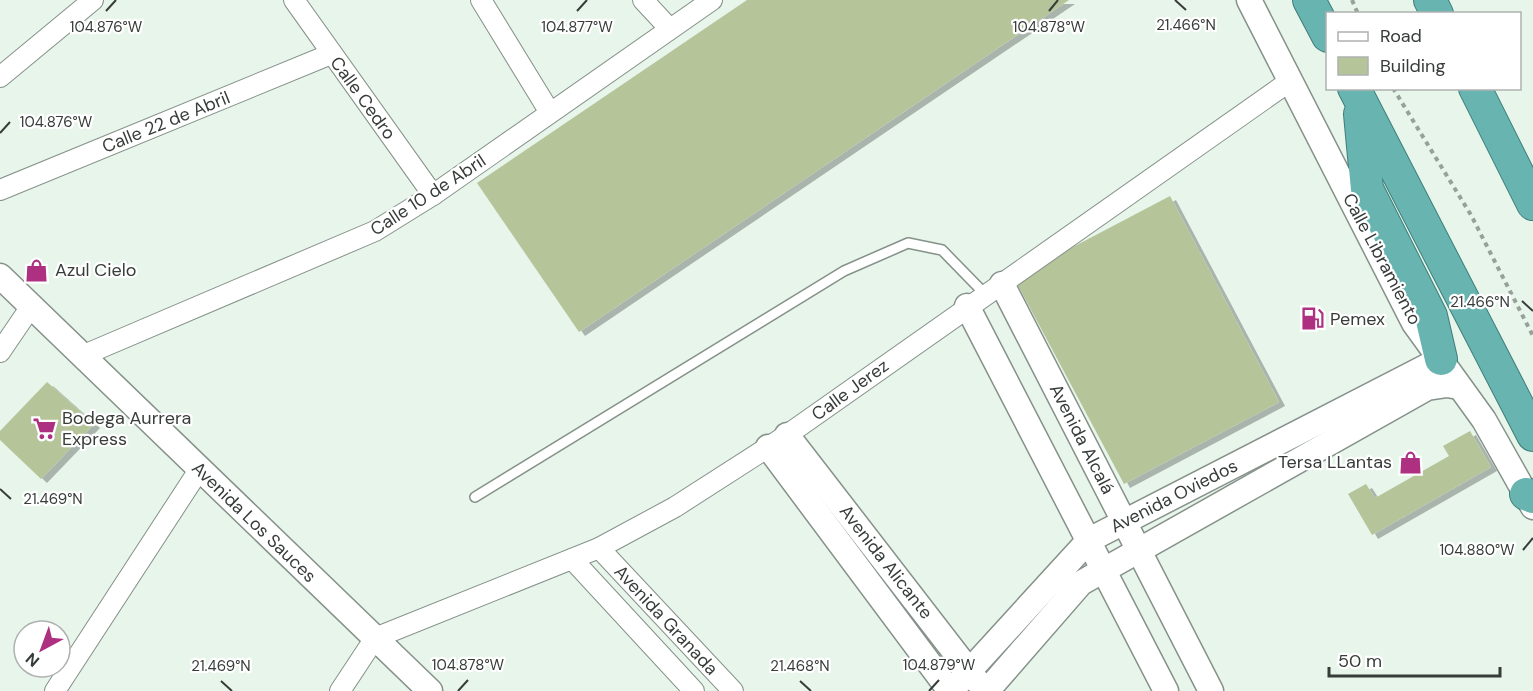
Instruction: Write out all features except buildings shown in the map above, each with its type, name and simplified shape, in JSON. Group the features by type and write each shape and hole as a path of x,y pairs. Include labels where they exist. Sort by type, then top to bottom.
{"highway":[{"path":"1309,0 1326,32"},
{"path":"1476,90 1533,204"},
{"path":"1357,93 1366,189 1431,316 1441,359"},
{"path":"1357,93 1533,435"}],"street":[{"path":"0,77 93,0"},
{"name":"Calle Cedro","path":"294,0 433,195"},
{"path":"481,0 549,111"},
{"path":"643,0 669,28"},
{"name":"Calle 10 de Abril","path":"84,355 375,231 433,195 549,111 712,0"},
{"name":"Calle Libramiento","path":"1249,0 1414,323 1484,420 1531,499"},
{"name":"Calle 22 de Abril","path":"0,190 331,54"},
{"name":"Calle Jerez","path":"375,638 599,548 675,507 778,441 1290,81"},
{"name":"Avenida Los Sauces","path":"0,276 430,691"},
{"path":"985,294 1089,540 1166,691"},
{"name":"Avenida Alcalá","path":"985,294 1124,520 1211,691"},
{"path":"0,352 32,305"},
{"name":"Avenida Oviedos","path":"951,691 1089,540 1441,359"},
{"name":"Avenida Oviedos","path":"985,691 1081,584 1138,549 1427,388 1447,385 1459,387"},
{"name":"Avenida Alicante","path":"778,441 985,691"},
{"name":"Avenida Alicante","path":"778,441 951,691"},
{"path":"55,691 199,470"},
{"name":"Avenida Granada","path":"599,548 733,691"},
{"name":"Avenida Granada","path":"572,559 694,691"},
{"path":"340,691 375,638"}],"lane":[{"path":"475,497 844,271 908,243 942,250 985,294"}],"path":[{"path":"1394,90 1472,215 1533,336"}],"place":[{"name":"Azul Cielo","path":"37,270"},
{"name":"Pemex","path":"1312,319"},
{"name":"Bodega Aurrera Express","path":"44,428"},
{"name":"Tersa LLantas","path":"1410,462"}]}
